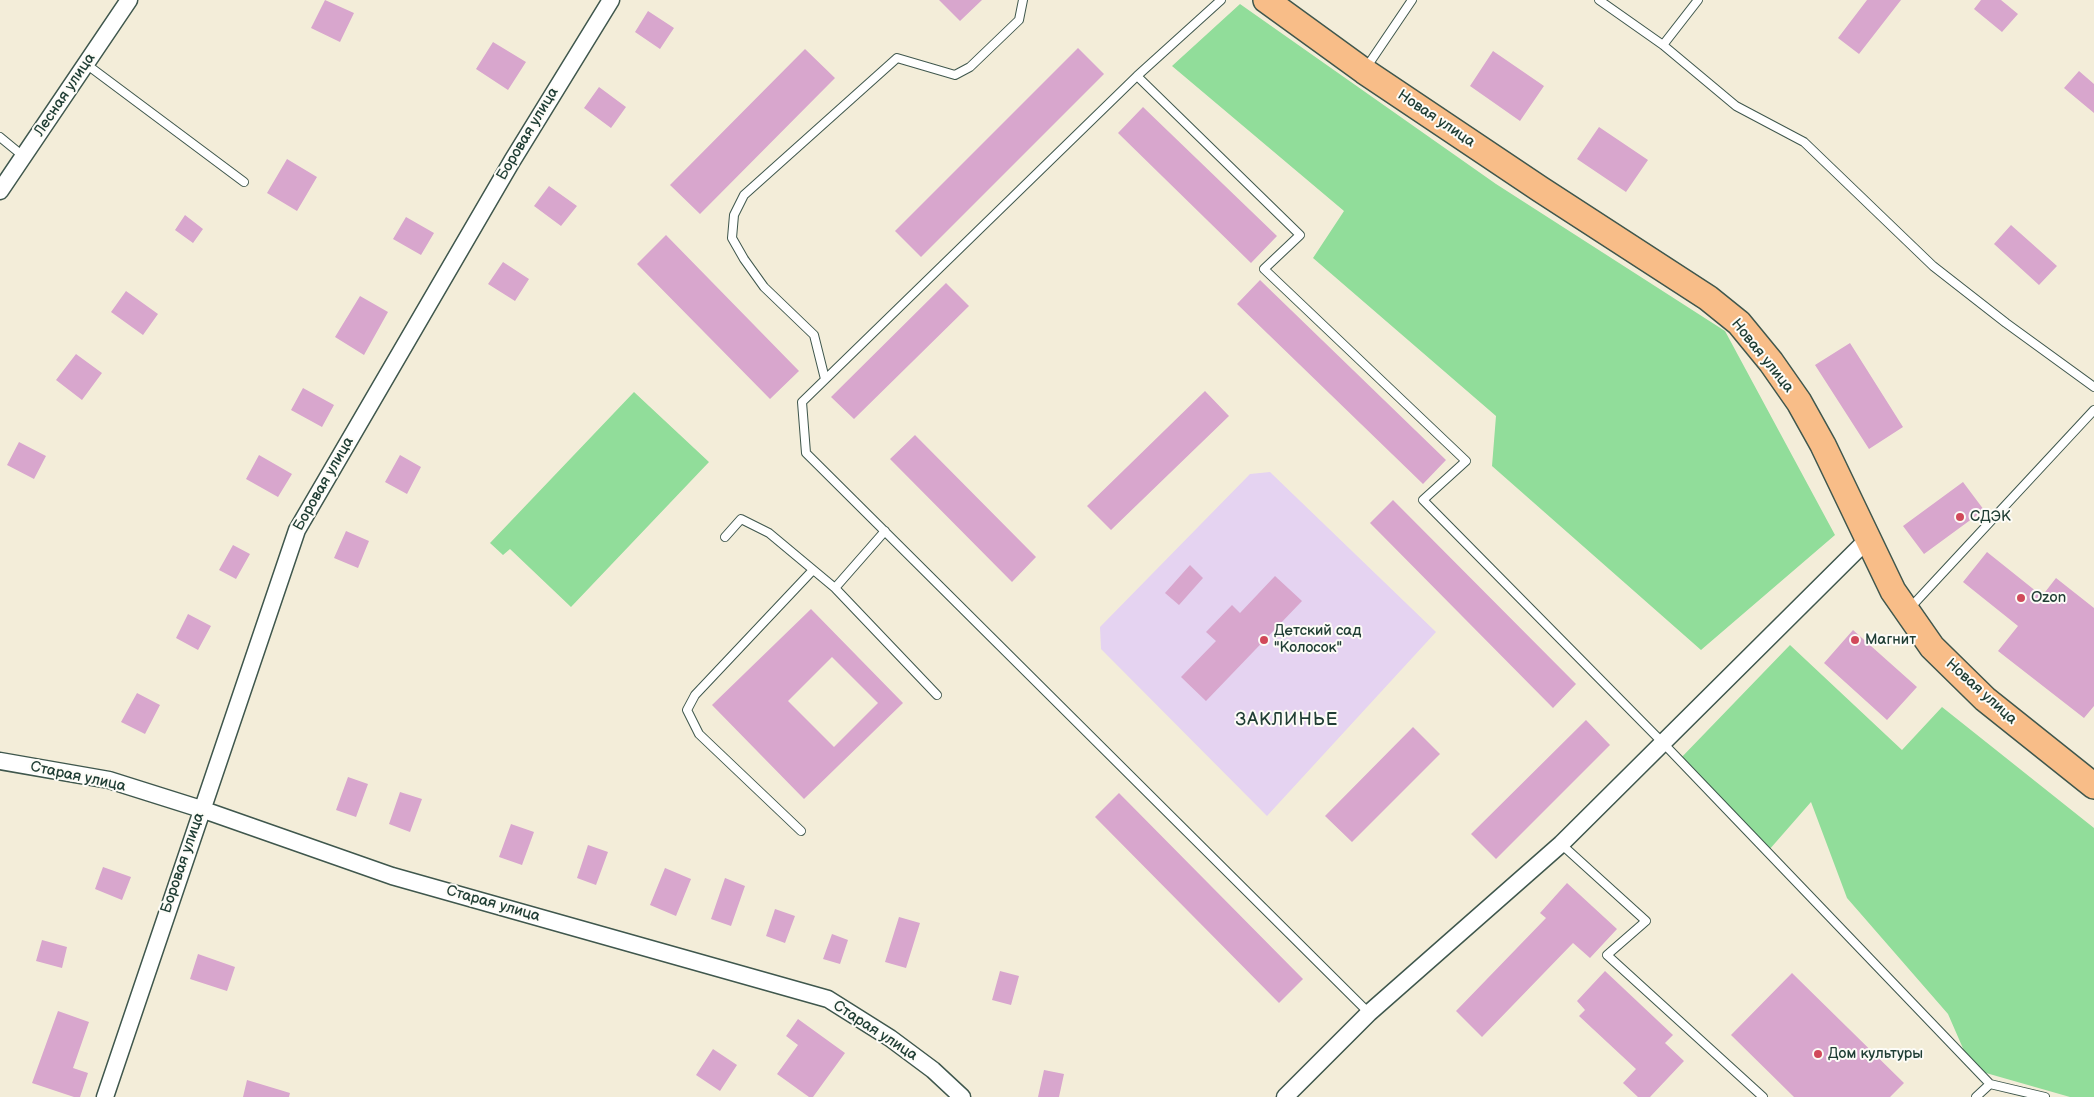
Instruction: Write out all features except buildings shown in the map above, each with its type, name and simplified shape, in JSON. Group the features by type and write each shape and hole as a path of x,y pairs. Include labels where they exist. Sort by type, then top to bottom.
{"main road":[{"name":"Новая улица","path":"1266,0 1364,72 1540,190 1708,298 1739,323 1771,362 1799,402 1824,444 1867,540 1893,592 1932,647 1985,698 2094,786"}],"street":[{"name":"Лесная улица","path":"0,191 129,0"},
{"name":"Боровая улица","path":"105,1097 297,530 512,161 611,0"},
{"path":"1285,1097 1369,1013 1562,844 1867,540"},
{"name":"Старая улица","path":"0,761 109,780 201,809 392,876 828,999 890,1038 934,1070 962,1097"}],"lane":[{"path":"825,379 814,335 764,286 732,238 734,215 744,195 897,58 955,75 970,67 1019,20 1023,0"},
{"path":"1221,0 1137,76 802,402 806,453 1369,1013"},
{"path":"1364,72 1412,0"},
{"path":"1599,0 1663,45 1736,106 1804,142 1933,266 2006,323 2094,387"},
{"path":"1663,45 1698,0"},
{"path":"86,64 244,182"},
{"path":"1137,76 1300,235 1264,269 1466,461 1423,500 1663,743 1990,1084 2045,1097"},
{"path":"0,137 24,156"},
{"path":"1906,612 2094,410"},
{"path":"725,537 741,519 768,533 835,588 937,695"},
{"path":"835,588 884,531"},
{"path":"801,832 699,734 687,710 695,695 812,570"},
{"path":"1562,844 1646,921 1607,956 1762,1097"},
{"path":"1976,1097 1990,1084"}],"shaded area":[{"name":"Детский сад \"Колосок\"","path":"1270,472 1436,632 1267,816 1101,649 1100,627 1250,474"}],"green space":[{"path":"1240,4 1496,184 1725,331 1835,535 1701,650 1492,466 1496,416 1313,258 1344,211 1172,66"},
{"path":"634,392 709,462 571,607 510,549 503,555 490,543"},
{"path":"1790,645 1902,750 1942,707 2094,828 2094,1097 2070,1097 1972,1069 1948,1014 1847,898 1811,802 1769,850 1678,761"}],"place":[{"name":"СДЭК","path":"1960,517"},
{"name":"Ozon","path":"2021,598"},
{"name":"Детский сад \"Колосок\"","path":"1264,640"},
{"name":"Магнит","path":"1855,640"},
{"name":"Дом культуры","path":"1818,1054"}],"district":[{"name":"ЗАКЛИНЬЕ","path":"1287,720"}]}
